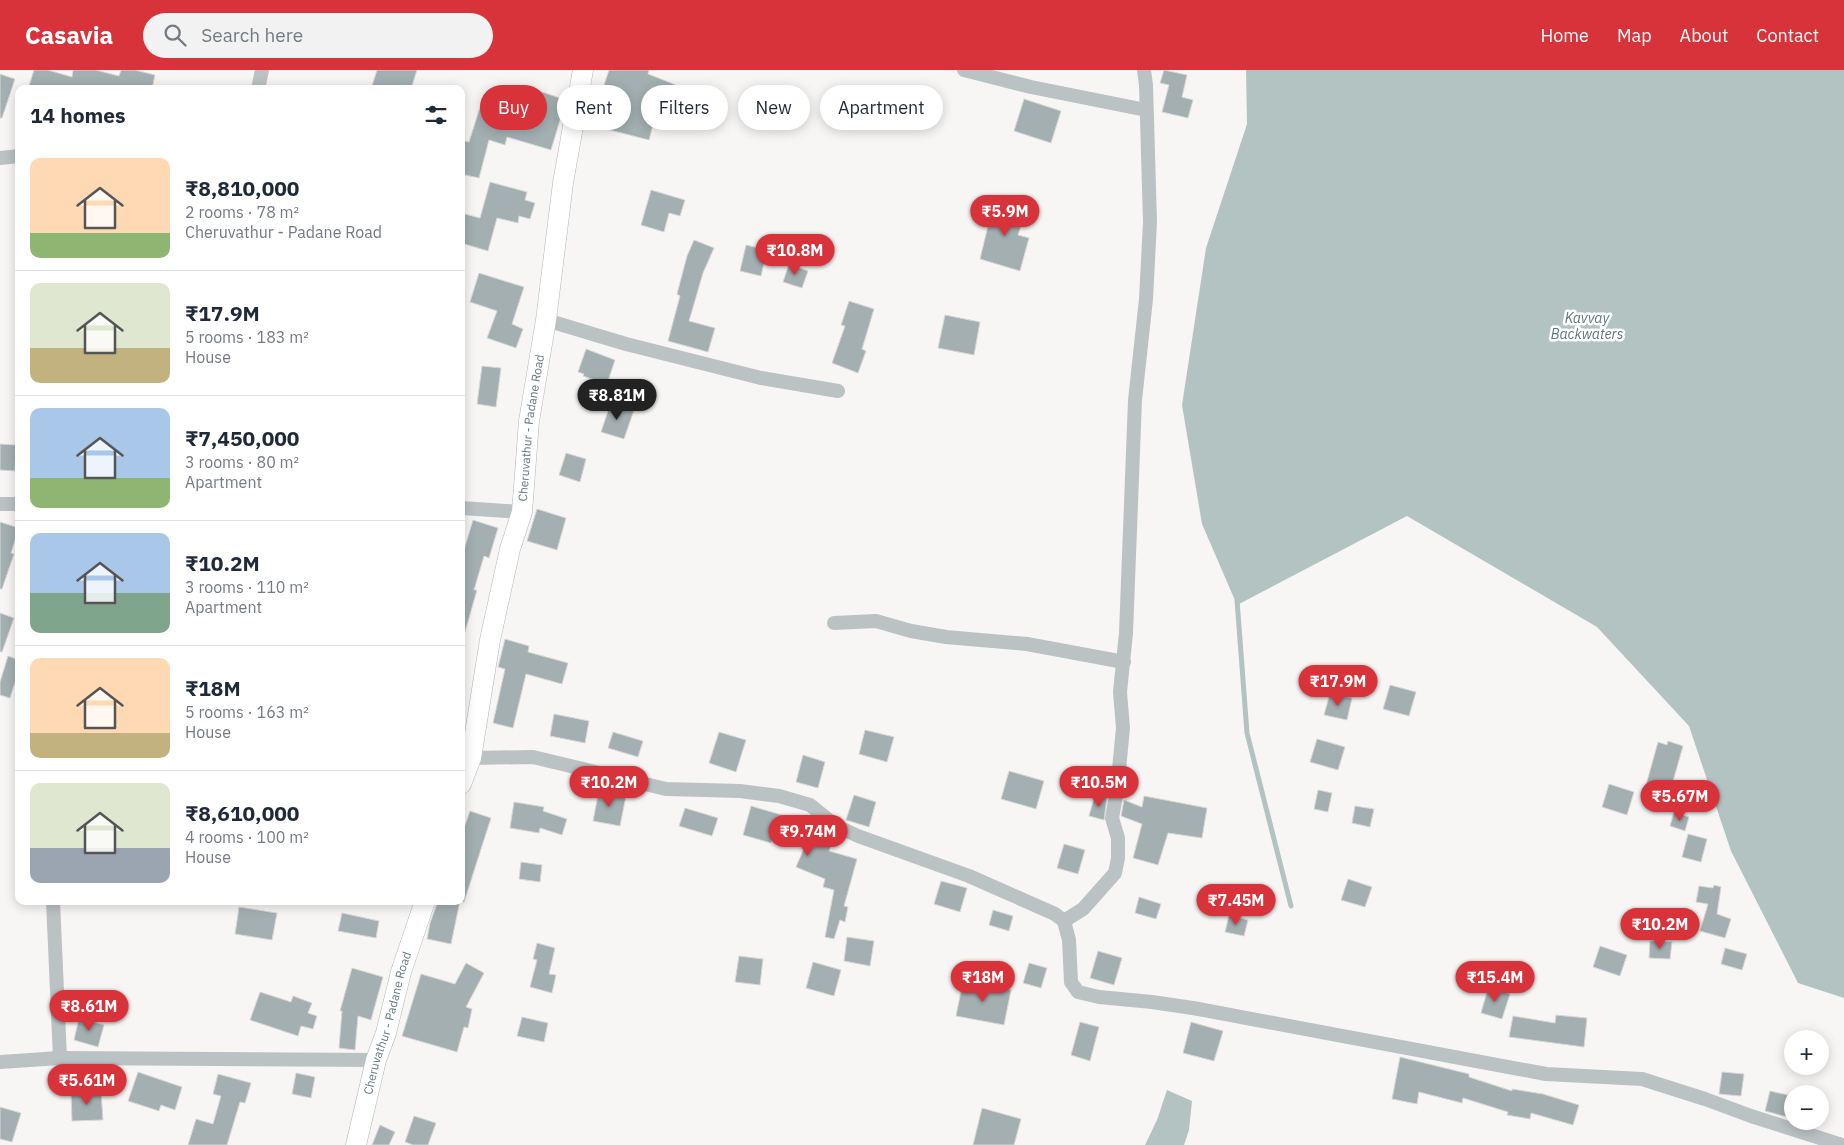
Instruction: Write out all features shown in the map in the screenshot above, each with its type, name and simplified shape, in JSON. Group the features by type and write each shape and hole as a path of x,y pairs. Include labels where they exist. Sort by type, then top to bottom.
{"main road":[{"name":"Cheruvathur - Padane Road","path":"466,757 510,549 522,512 529,421 546,320 563,183 583,70"},
{"name":"Cheruvathur - Padane Road","path":"356,1145 376,1060 386,1033 401,972 424,905"}],"street":[{"path":"259,85 262,70"},
{"path":"964,70 1031,87 1146,110"},
{"path":"1064,921 1083,909 1115,873 1118,858 1118,838 1112,818 1118,790 1123,728 1120,692 1126,633 1135,400 1146,299 1149,232 1144,70"},
{"path":"0,158 15,156"},
{"path":"546,320 626,344 761,378 838,391"},
{"path":"0,504 15,504"},
{"path":"465,508 522,512"},
{"path":"834,623 876,621 911,631 946,637 1027,644 1124,662"},
{"path":"466,757 533,757 666,789 740,791 778,796 810,805 836,826 969,876 1046,910 1064,921 1069,940 1071,982 1078,992 1099,997 1193,1008 1546,1074 1642,1079 1842,1145"},
{"path":"53,905 60,1058"},
{"path":"0,1062 60,1058 376,1060"}],"water":[{"name":"Kavvay Backwaters","path":"1246,70 1844,70 1844,998 1798,983 1731,851 1689,726 1597,627 1407,516 1237,605 1202,524 1182,405 1206,248 1247,124"},
{"path":"1167,1090 1192,1101 1189,1130 1184,1145 1145,1145 1157,1120"}],"building":[{"path":"34,70 48,70 72,77 73,70 96,70 119,76 121,70 135,70 155,75 153,85 29,85"},
{"path":"377,70 417,70 412,85 372,85"},
{"path":"609,70 649,70 648,74 676,85 641,85 641,130 652,130 649,140 610,130 631,130 631,85 604,85"},
{"path":"1164,70 1187,75 1182,97 1193,100 1188,118 1162,112 1169,85 1160,83"},
{"path":"0,74 15,79 2,118 0,118"},
{"path":"547,94 557,97 557,130 551,150 507,137 505,145 489,140 479,178 465,175 465,141 469,142 480,107 480,130 547,130"},
{"path":"1024,99 1061,111 1051,143 1014,131"},
{"path":"490,182 527,192 525,200 535,203 530,219 519,216 518,223 497,218 488,251 465,244 465,214 480,218"},
{"path":"651,190 685,200 680,216 669,213 664,232 641,225"},
{"path":"994,201 1026,210 1018,235 1029,238 1020,271 980,259"},
{"path":"694,240 714,248 703,273 689,321 715,328 708,352 668,341 680,296 677,294 687,256"},
{"path":"746,245 767,250 761,276 740,271"},
{"path":"789,264 808,271 802,288 783,282"},
{"path":"479,273 524,287 512,324 523,329 516,348 487,338 497,311 470,302"},
{"path":"849,301 874,309 862,349 866,351 858,373 832,363 845,326 841,325"},
{"path":"945,315 980,322 974,355 938,348"},
{"path":"586,349 615,360 607,384 583,376 584,374 578,372"},
{"path":"482,366 501,368 496,407 477,404"},
{"path":"611,402 634,410 624,439 601,432"},
{"path":"0,444 15,445 15,471 0,470"},
{"path":"566,453 586,459 580,482 559,475"},
{"path":"537,509 566,518 557,550 527,541"},
{"path":"473,520 498,528 489,558 484,556 465,632 465,547"},
{"path":"0,522 15,527 15,540 11,553 14,554 2,589 0,589"},
{"path":"0,613 14,618 2,652 0,652"},
{"path":"505,639 529,646 528,652 568,663 562,684 526,674 513,728 493,723 505,669 498,667"},
{"path":"8,656 15,659 15,682 10,698 0,695 0,682"},
{"path":"1390,685 1416,692 1409,716 1383,709"},
{"path":"1330,693 1352,698 1347,720 1324,715"},
{"path":"554,714 589,721 585,743 550,736"},
{"path":"865,730 894,737 887,762 859,754"},
{"path":"613,732 643,741 638,757 608,748"},
{"path":"719,732 746,740 736,772 709,763"},
{"path":"1317,739 1345,747 1338,770 1310,762"},
{"path":"1668,741 1683,746 1670,792 1646,785 1658,742 1667,745"},
{"path":"803,755 825,762 818,788 796,782"},
{"path":"1009,771 1044,781 1036,809 1001,799"},
{"path":"1609,784 1634,792 1627,815 1602,807"},
{"path":"599,790 626,796 620,826 593,821"},
{"path":"1318,790 1332,793 1328,812 1314,809"},
{"path":"854,795 876,802 869,827 846,820"},
{"path":"1095,795 1107,798 1104,820 1089,816"},
{"path":"1144,796 1207,808 1202,838 1168,833 1158,865 1133,858 1142,824 1121,816 1124,800 1142,807"},
{"path":"514,802 544,807 543,811 567,819 562,835 540,828 539,833 510,828"},
{"path":"751,806 806,822 803,831 832,843 829,851 857,859 844,906 848,907 845,922 840,920 834,939 825,937 834,890 823,887 825,879 796,867 805,846 773,836 771,843 743,835"},
{"path":"1355,806 1374,809 1370,827 1352,823"},
{"path":"685,808 718,818 712,836 679,826"},
{"path":"470,811 491,818 465,899 465,825"},
{"path":"1674,812 1689,817 1685,831 1670,826"},
{"path":"1688,834 1707,839 1701,862 1682,857"},
{"path":"1064,844 1085,850 1078,874 1057,868"},
{"path":"521,862 542,865 540,882 519,879"},
{"path":"1348,879 1372,887 1365,907 1341,900"},
{"path":"941,881 967,888 960,912 934,904"},
{"path":"1714,885 1721,887 1717,914 1731,919 1725,938 1700,931 1708,904 1696,902 1699,886 1713,888"},
{"path":"1139,897 1161,904 1156,919 1135,913"},
{"path":"437,905 459,905 451,944 427,939"},
{"path":"239,907 277,913 272,940 235,934"},
{"path":"993,910 1013,916 1009,931 989,925"},
{"path":"342,913 379,921 376,938 338,931"},
{"path":"1229,915 1248,920 1244,936 1225,932"},
{"path":"847,937 874,941 870,966 844,961"},
{"path":"1650,941 1672,942 1670,959 1649,958"},
{"path":"537,943 555,948 549,974 556,975 552,993 530,987 537,960 533,959"},
{"path":"1600,946 1627,955 1620,976 1593,967"},
{"path":"1725,948 1747,954 1742,970 1721,964"},
{"path":"1098,951 1122,958 1114,985 1090,978"},
{"path":"739,956 763,959 760,985 735,982"},
{"path":"813,962 841,970 834,996 806,988"},
{"path":"466,963 484,973 466,1007 472,1009 468,1028 464,1027 457,1052 402,1036 421,974 455,984"},
{"path":"1029,963 1047,968 1041,988 1023,983"},
{"path":"352,968 383,977 371,1020 358,1016 355,1050 339,1048 342,1011 340,1011"},
{"path":"963,981 1011,990 1004,1025 956,1016"},
{"path":"1488,988 1510,994 1502,1019 1481,1013"},
{"path":"260,992 291,1002 293,996 312,1003 308,1013 317,1016 313,1029 301,1026 298,1036 250,1020"},
{"path":"1556,1015 1587,1018 1584,1047 1509,1037 1513,1016 1555,1023"},
{"path":"522,1017 548,1023 544,1042 517,1036"},
{"path":"79,1018 104,1025 98,1047 74,1040"},
{"path":"1080,1022 1099,1027 1090,1061 1071,1055"},
{"path":"1191,1022 1223,1031 1214,1061 1183,1053"},
{"path":"1400,1057 1469,1074 1469,1077 1512,1091 1512,1089 1543,1094 1579,1105 1573,1125 1531,1113 1530,1119 1507,1115 1508,1112 1463,1098 1462,1103 1419,1092 1417,1104 1392,1099"},
{"path":"138,1072 182,1087 175,1110 161,1105 159,1111 128,1101"},
{"path":"1722,1072 1744,1074 1741,1096 1719,1094"},
{"path":"296,1073 315,1077 311,1098 292,1094"},
{"path":"218,1074 251,1083 245,1103 240,1102 227,1145 188,1145 196,1119 213,1124 221,1096 213,1094"},
{"path":"101,1091 103,1120 72,1121 71,1092"},
{"path":"1770,1091 1784,1094 1784,1116 1765,1111"},
{"path":"0,1107 21,1113 12,1142 0,1139"},
{"path":"982,1108 1021,1119 1014,1145 973,1145"},
{"path":"414,1116 436,1123 428,1145 413,1145 405,1142"},
{"path":"380,1125 395,1132 389,1145 372,1145"}],"waterway":[{"path":"1237,600 1247,733 1291,906"}]}
